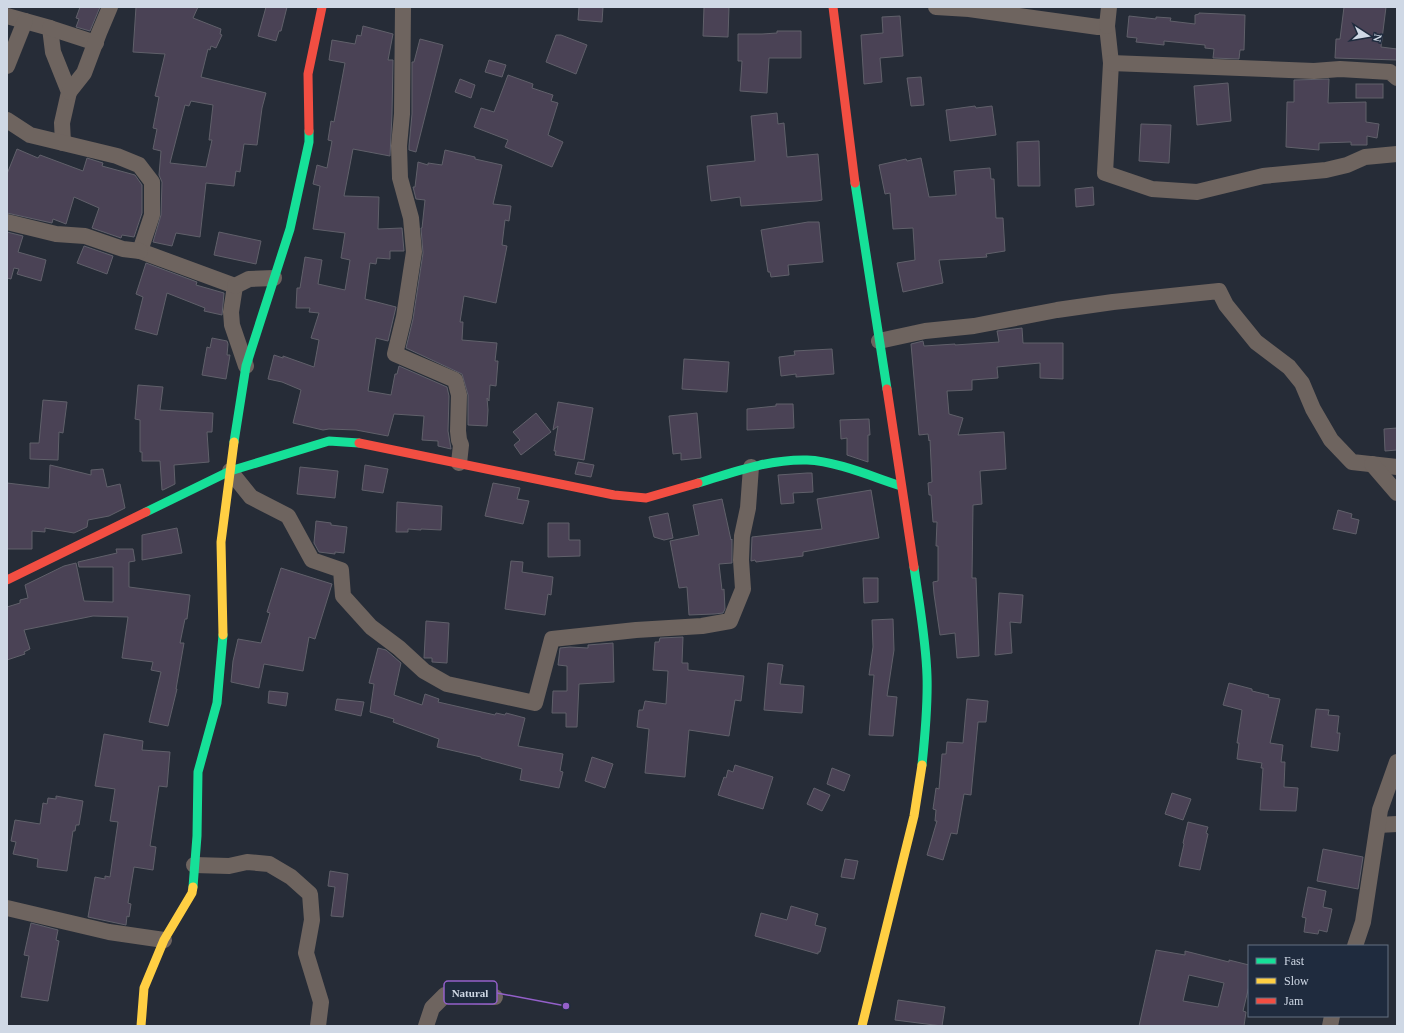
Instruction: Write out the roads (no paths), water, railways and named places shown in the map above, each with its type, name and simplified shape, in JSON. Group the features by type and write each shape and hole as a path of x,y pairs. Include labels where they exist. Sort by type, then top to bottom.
{"street":[{"path":"63,143 62,123 69,92 84,73 110,7"},
{"path":"141,1026 144,988 164,940 192,893 197,836 198,772 218,703 224,627 222,542 230,471 246,366 290,229 309,142 308,74 322,7"},
{"path":"403,7 402,114 399,146 400,178 411,218 414,252 404,317 395,354 455,380 459,395 458,440 461,445 459,463"},
{"path":"833,7 853,168 924,636 927,676 924,746 914,816 862,1026"},
{"path":"936,7 969,9 1098,27 1108,26"},
{"path":"1109,7 1108,26 1111,63 1105,173 1152,189 1197,192 1263,176 1326,170 1347,165 1365,157 1397,154"},
{"path":"7,16 96,43"},
{"path":"7,66 25,21"},
{"path":"50,28 53,52 69,92"},
{"path":"1111,63 1314,71 1340,69 1390,72 1397,78"},
{"path":"7,120 30,135 116,156 139,165 152,182 152,215 140,251"},
{"path":"7,222 56,234 85,236 124,248 140,251 236,286 249,279 274,278"},
{"path":"236,286 231,312 232,325 246,366"},
{"path":"879,341 925,330 974,326 1057,310 1113,302 1219,291 1226,305 1256,342 1289,367 1302,383 1313,409 1331,440 1352,462 1397,467"},
{"path":"7,580 230,471 330,441 355,442 614,495 646,498 766,463 808,460 834,464 901,486"},
{"path":"1372,464 1397,493"},
{"path":"230,471 251,497 288,516 312,560 341,570 343,596 371,627 399,648 424,671 447,684 535,703 552,639 636,630 702,626 730,621 743,589 741,560 742,536 748,508 751,467"},
{"path":"1355,945 1363,922 1380,810 1397,762"},
{"path":"1378,825 1397,824"},
{"path":"194,865 229,866 247,862 269,864 291,876 310,894 312,920 306,953 321,1002 318,1026"},
{"path":"7,908 109,932 164,940"},
{"path":"426,1026 432,1008 445,996 495,997"}],"place":[{"name":"Natural","path":"566,1006"}]}
